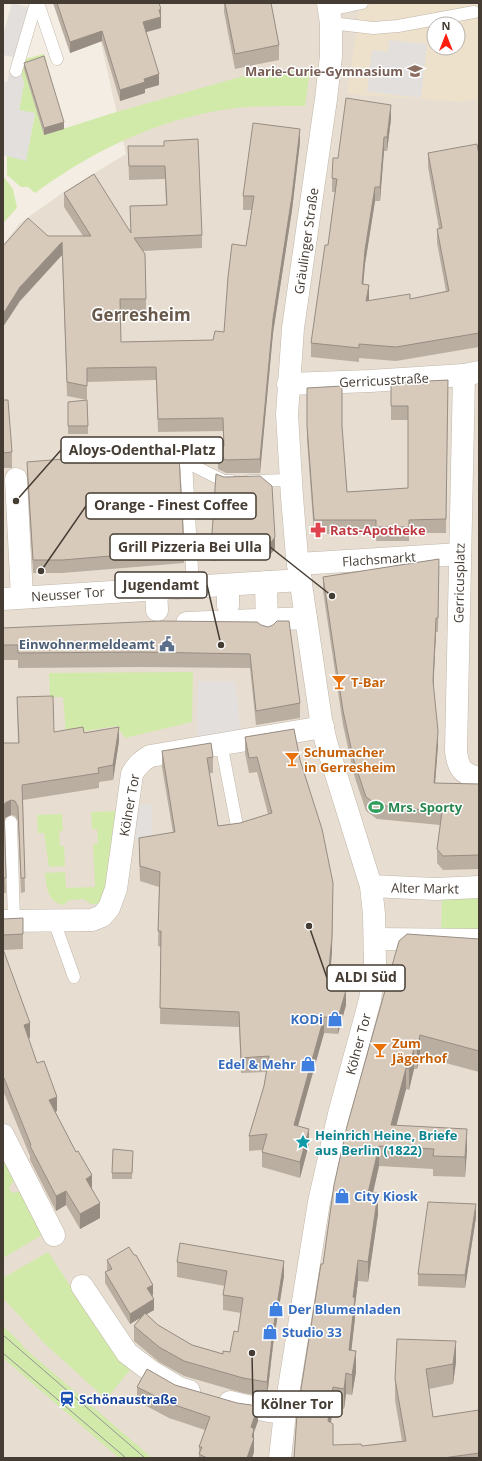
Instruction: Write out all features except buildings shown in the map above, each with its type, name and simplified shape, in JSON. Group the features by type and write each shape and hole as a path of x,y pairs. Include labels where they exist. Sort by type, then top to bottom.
{"street":[{"name":"Gräulinger Straße","path":"300,572 291,488 287,414 288,384 293,328 331,56 329,12"},
{"name":"Gerricusstraße","path":"288,384 370,381 471,373"},
{"name":"Gerricusplatz","path":"471,373 460,554 457,757 463,771 479,778"},
{"path":"11,475 12,598"},
{"name":"Flachsmarkt","path":"300,572 460,554"},
{"name":"Neusser Tor","path":"156,589 154,621 229,610 266,582 300,572"},
{"name":"Kölner Tor","path":"280,1458 285,1413 319,1202 339,1114 370,1000 375,964 372,886 326,742 300,572"},
{"path":"266,582 267,624"},
{"name":"Neusser Tor","path":"12,598 193,587 229,610 267,624 306,618"},
{"name":"Kölner Tor","path":"54,921 92,920 102,916 109,908 116,889 132,774 136,766 150,756 323,727"},
{"name":"Alter Markt","path":"372,886 435,889 479,888"},
{"path":"8,921 54,921"},
{"path":"375,939 479,940"},
{"path":"3,1135 54,1235"},
{"path":"82,1286 127,1353 152,1372 179,1388 240,1404 285,1413"}],"lane":[{"path":"37,3 57,59"},
{"path":"16,71 37,3"},
{"path":"329,12 362,3"},
{"path":"329,12 373,28 398,26 474,12"},
{"path":"150,461 186,462 224,481 291,488"},
{"path":"186,462 193,587"},
{"path":"221,743 238,831"},
{"path":"8,921 11,822"},
{"path":"54,921 74,977"}],"shaded area":[{"path":"12,3 36,9 21,73 24,83 19,110 35,113 26,161 3,155 3,81 7,82 13,57 3,55 3,35"},
{"path":"92,3 479,3 479,1458 3,1458 3,245 20,223 65,191 126,154"},
{"name":"Marie-Curie-Gymnasium","path":"357,3 479,3 479,99 462,102 347,94 359,12"},
{"path":"389,40 426,44 421,98 367,92 372,50 388,52"},
{"path":"198,681 235,681 241,734 197,742"},
{"path":"136,804 152,805 152,842 131,839"}],"green space":[{"path":"44,54 47,62 24,68 44,135 113,113 258,72 310,71 305,106 247,107 189,117 162,125 109,147 59,176 35,193 28,187 21,187 7,175 7,156 26,160 35,114 19,110 24,83 21,73 25,59"},
{"path":"3,176 13,189 17,208 3,223"},
{"path":"193,672 192,722 125,738 117,726 66,734 63,697 50,697 49,673"},
{"path":"119,811 108,890 102,900 97,904 91,904 84,899 69,900 64,905 54,901 49,894 45,873 65,872 66,888 95,887 93,844 98,844 97,829 92,829 91,812"},
{"path":"62,814 63,831 59,831 60,846 64,846 65,866 49,867 44,833 38,833 37,815"},
{"path":"479,895 479,934 441,932 442,896"},
{"path":"3,1158 14,1181 9,1187 10,1190 13,1193 20,1191 42,1232 40,1236 3,1258"},
{"path":"48,1252 116,1356 130,1370 106,1399 45,1344 3,1298 3,1278"},
{"path":"3,1326 23,1345 22,1346 152,1458 119,1458 3,1358"}],"tram line":[{"path":"3,1335 145,1458"},
{"path":"3,1353 126,1458"}],"place":[{"name":"Marie-Curie-Gymnasium","path":"415,71"},
{"name":"Aloys-Odenthal-Platz","path":"16,501"},
{"name":"Rats-Apotheke","path":"318,530"},
{"name":"Orange - Finest Coffee","path":"41,571"},
{"name":"Grill Pizzeria Bei Ulla","path":"332,596"},
{"name":"Einwohnermeldeamt","path":"167,644"},
{"name":"Jugendamt","path":"221,645"},
{"name":"T-Bar","path":"339,682"},
{"name":"Schumacher in Gerresheim","path":"292,759"},
{"name":"Mrs. Sporty","path":"376,807"},
{"name":"ALDI Süd","path":"309,926"},
{"name":"KODi","path":"335,1019"},
{"name":"Zum Jägerhof","path":"380,1050"},
{"name":"Edel & Mehr","path":"308,1064"},
{"name":"Heinrich Heine, Briefe aus Berlin (1822)","path":"303,1142"},
{"name":"City Kiosk","path":"342,1196"},
{"name":"Der Blumenladen","path":"276,1309"},
{"name":"Studio 33","path":"270,1332"},
{"name":"Kölner Tor","path":"252,1353"},
{"name":"Schönaustraße","path":"67,1399"}],"district":[{"name":"Gerresheim","path":"141,314"}]}
